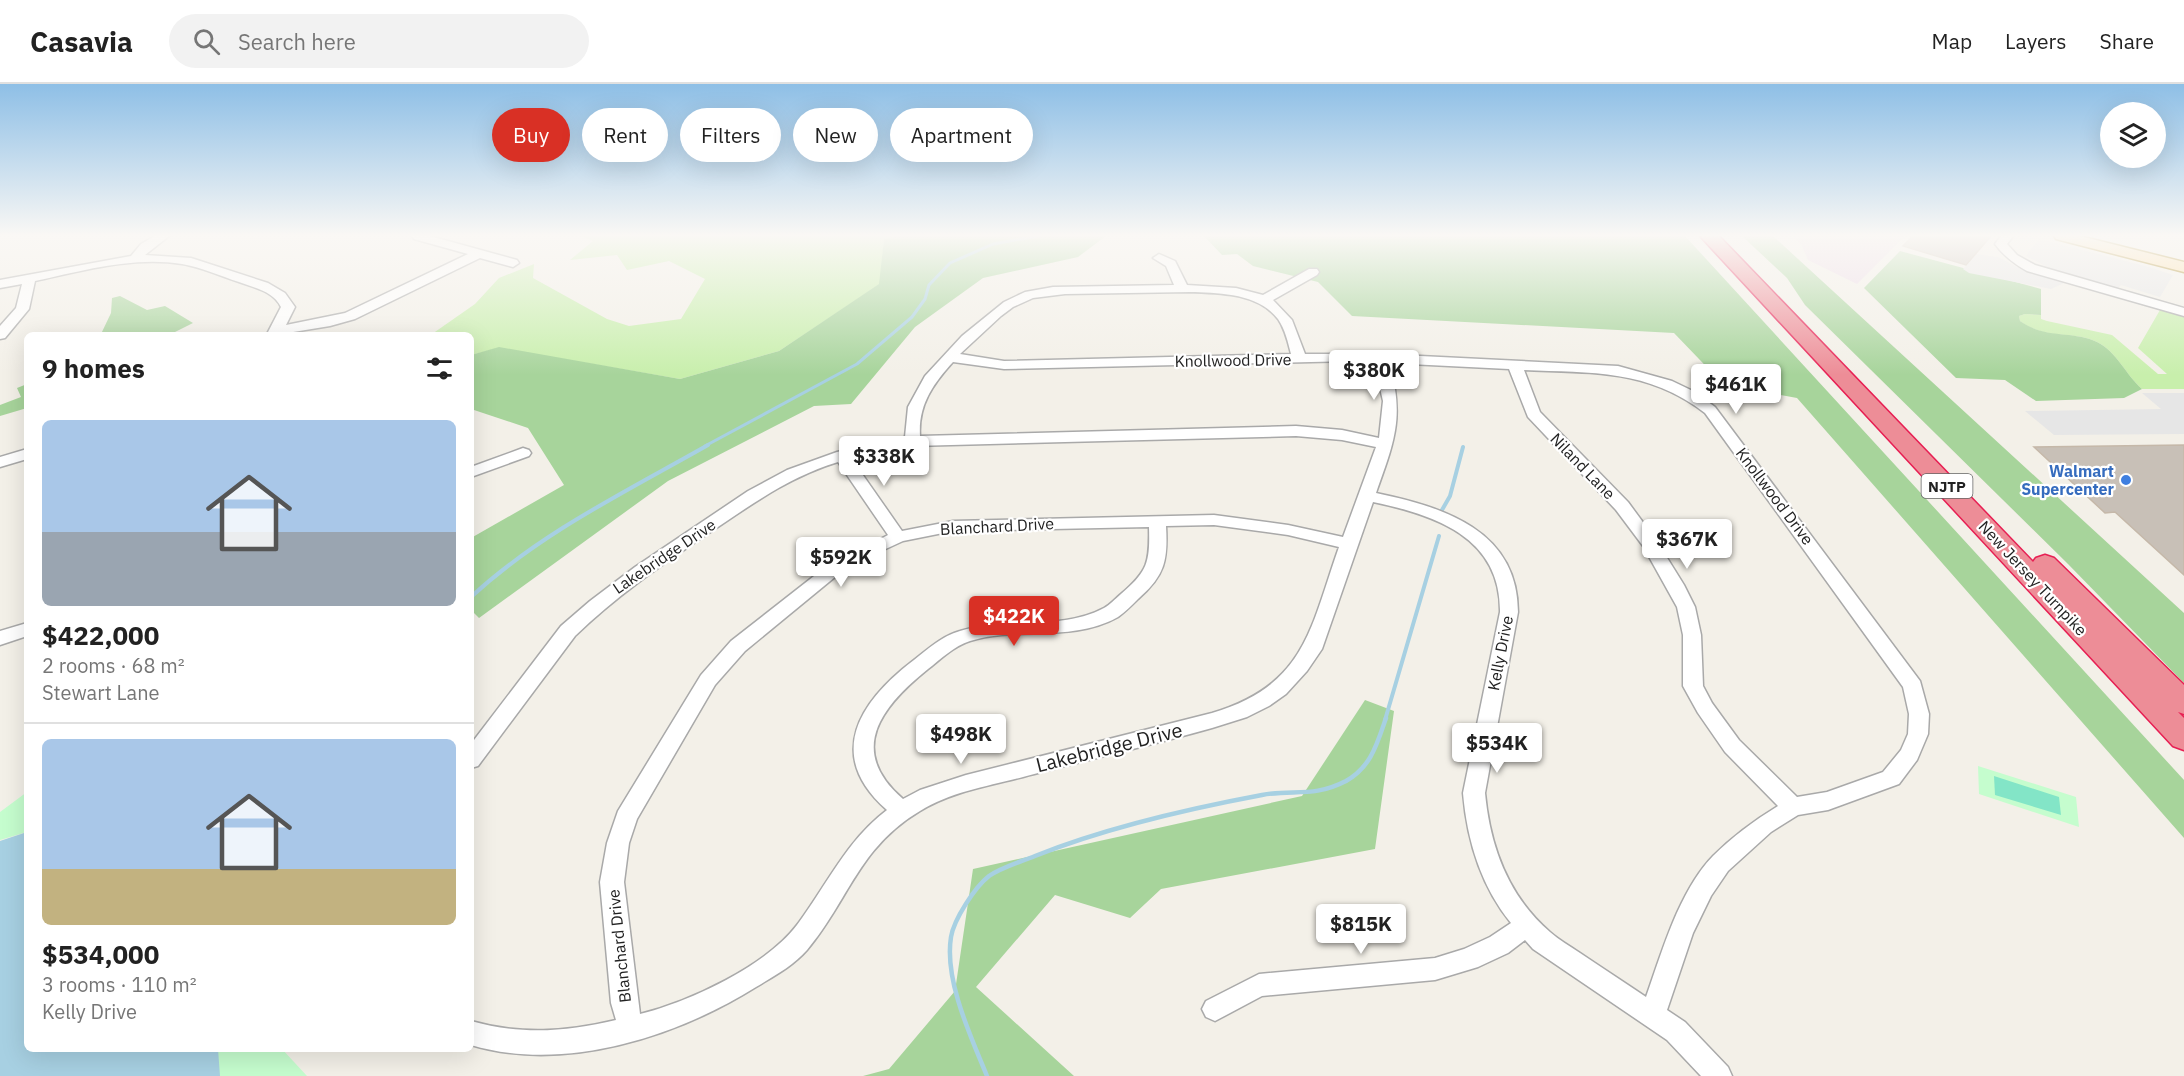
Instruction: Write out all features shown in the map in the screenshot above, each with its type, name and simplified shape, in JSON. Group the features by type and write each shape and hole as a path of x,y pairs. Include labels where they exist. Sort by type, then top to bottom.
{"highway":[{"name":"New Jersey Turnpike","path":"1753,282 2184,738"},
{"name":"New Jersey Turnpike","path":"1769,282 2184,703"}],"street":[{"path":"0,335 22,309 28,282"},
{"path":"253,282 267,287 285,299 288,308 276,332"},
{"path":"276,332 350,316 420,282"},
{"path":"1180,282 1183,289"},
{"path":"1264,300 1295,282"},
{"path":"2081,282 2184,312"},
{"path":"913,441 912,420 920,395 929,379 997,312 1019,298 1054,292 1183,289 1236,292 1264,300 1286,319 1299,358"},
{"name":"Knollwood Drive","path":"951,357 1004,365 1380,358 1618,370 1682,391 1699,401 1724,427 1913,686 1919,714 1918,734 1910,754 1891,778 1828,801 1793,807 1762,826 1720,864 1702,889 1681,933 1653,1014"},
{"name":"Lakebridge Drive","path":"474,1034 488,1039 535,1046 581,1042 680,1015 724,993 790,951 826,901 846,868 868,840 902,811 939,792 1213,720 1254,705 1270,696 1301,668 1311,649 1392,423 1390,387 1380,358"},
{"name":"Niland Lane","path":"1515,365 1533,414 1622,506 1650,544 1675,585 1686,607 1692,635 1693,686 1705,708 1732,746 1793,807"},
{"name":"Lakebridge Drive","path":"474,756 568,631 606,596 777,481 820,462 879,445 913,441 1296,431 1342,435 1385,444"},
{"path":"474,470 523,453"},
{"path":"0,462 24,455"},
{"path":"843,456 898,537"},
{"name":"Kelly Drive","path":"1366,496 1422,509 1448,521 1485,545 1505,575 1511,596 1474,792 1475,823 1497,883 1526,926 1542,941 1676,1031 1719,1076"},
{"name":"Blanchard Drive","path":"631,1028 624,1003 612,882 618,843 626,817 708,680 738,646 829,573 871,549 898,537 953,526 1214,520 1250,523 1348,544"},
{"path":"902,811 878,788 866,764 864,738 871,715 889,692 950,642 967,635 999,629 1068,625 1110,613 1147,583 1156,568 1159,552 1157,522"},
{"path":"0,638 24,630"},
{"path":"1215,1009 1259,985 1435,969 1469,959 1499,945 1526,926"}],"green space":[{"path":"495,282 541,282 607,319 629,326 681,319 703,282 880,282 779,351 680,379 499,348 474,354 474,332 435,332 475,304"},
{"path":"977,282 915,327 851,404 814,406 668,481 479,618 474,613 474,536 564,485 528,428 474,410 474,354 499,347 680,379 779,351 879,284"},
{"path":"1318,282 1727,282 2184,780 2184,838 1797,398 1724,385 1674,333 1352,316"},
{"path":"1790,282 1823,282 2184,613 2184,683 2068,564 1805,305"},
{"path":"1870,282 2016,282 2041,289 2041,315 2025,314 2019,316 2020,321 2040,331 2078,336 2097,342 2116,358 2142,389 2124,398 2036,401 2005,380 1956,378 1864,288"},
{"path":"120,296 147,310 165,306 193,323 175,332 102,332 111,313 112,298"},
{"path":"2160,310 2184,317 2184,389 2142,389 2104,346 2088,338 2040,331 2020,321 2019,316 2041,315 2041,319 2047,321 2112,335 2158,374 2167,374 2138,348"},
{"path":"24,385 24,409 0,416 0,405 21,397 17,388"},
{"path":"1365,700 1394,711 1375,849 1161,889 1130,918 1055,895 976,987 1074,1076 863,1076 889,1069 955,991 973,869 1302,796"},
{"path":"1978,766 2076,797 2079,827 1979,794"},
{"path":"1994,776 2059,797 2061,815 1995,795"},
{"path":"24,794 24,833 0,840 0,812"},
{"path":"211,1052 285,1052 307,1076 215,1076"}],"shaded area":[{"path":"2017,282 2064,283 2051,289"},
{"path":"2093,282 2169,282 2160,297 2121,285 2117,289"},
{"path":"2142,393 2184,393 2184,434 2054,435 2025,411 2161,409"}],"water":[{"path":"24,833 24,1052 218,1052 220,1076 0,1076 0,841"}],"building":[{"name":"Walmart Supercenter","path":"2184,445 2184,575 2115,512 2105,513 2034,447"}],"waterway":[{"path":"705,446 857,364 912,317 925,299 932,282"},
{"path":"474,594 555,533 708,445"},
{"path":"1442,510 1450,496 1463,447"},
{"path":"1385,720 1439,536"},
{"path":"987,1076 960,1008 951,971 950,954 951,937 956,921 983,881 1005,867 1089,837 1147,820 1262,795 1323,790 1334,786 1346,781 1362,769 1376,746 1386,718"}],"place":[{"name":"Walmart Supercenter","path":"2126,480"}]}
